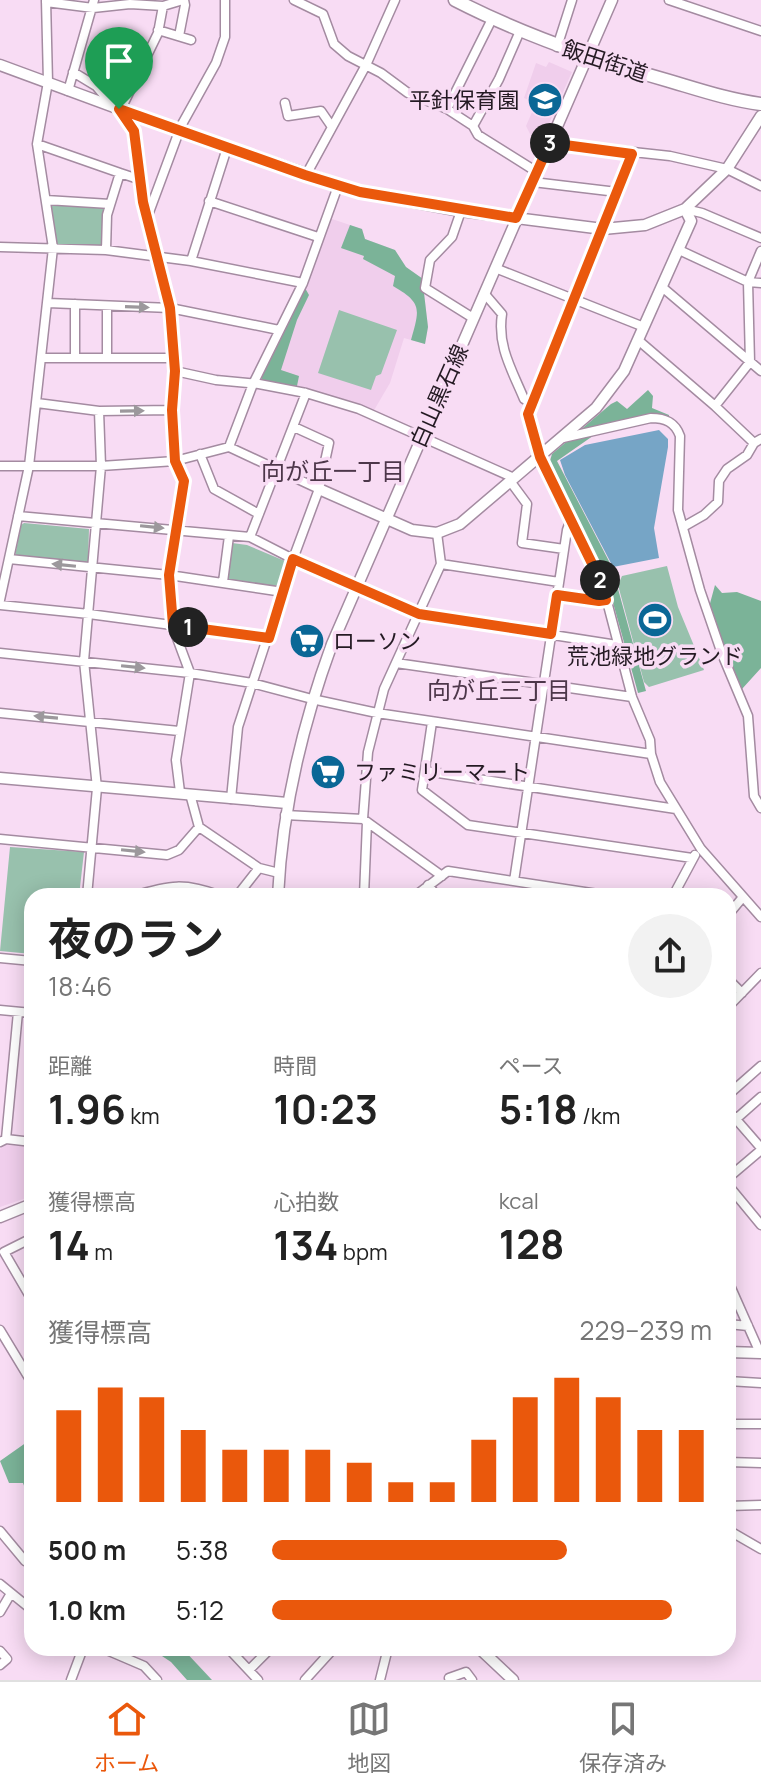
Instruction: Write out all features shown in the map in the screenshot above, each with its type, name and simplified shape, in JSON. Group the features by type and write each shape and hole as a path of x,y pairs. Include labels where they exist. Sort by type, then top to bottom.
{"main road":[{"name":"飯田街道","path":"455,0 557,47 712,93 761,104"}],"street":[{"path":"179,36 185,5 183,0 163,6 46,1 48,82 37,144 53,248 29,466 0,603 269,638"},
{"path":"148,215 179,131 216,63 225,37 225,0"},
{"path":"294,0 323,14 334,44 348,56 408,93 447,109 473,126 478,135 535,177 617,192"},
{"path":"306,175 366,65 395,0"},
{"path":"557,47 572,0"},
{"name":"白山黒石線","path":"278,888 286,809 312,699 356,587 612,0"},
{"path":"669,0 761,31"},
{"path":"68,91 94,4"},
{"path":"117,108 158,30 163,6"},
{"path":"447,109 492,19"},
{"path":"158,30 191,40"},
{"path":"473,126 499,79 520,31"},
{"path":"0,65 338,186 461,211 603,229 645,225 685,209 727,169 761,116"},
{"path":"73,72 96,86 134,131 143,202 170,308 175,371 172,410 175,461 184,481 169,575 173,625 190,673 176,760 199,827 259,868 279,873"},
{"path":"285,103 288,116 321,111 332,127"},
{"path":"550,143 632,154 649,153 727,169 761,186"},
{"path":"37,144 141,180"},
{"path":"191,261 227,148"},
{"path":"632,154 528,414 540,457 603,586 632,697 650,740 660,782 701,849 735,888"},
{"path":"106,250 107,215 120,173"},
{"path":"229,447 253,384 303,283 338,186"},
{"path":"46,200 110,204"},
{"path":"209,201 318,237"},
{"path":"685,209 761,238"},
{"path":"0,466 101,466 175,461 229,447 412,530 437,533 460,524 596,408 624,371 679,250 691,221 685,209"},
{"path":"461,211 452,237 430,260 425,288 473,318"},
{"path":"0,247 106,250 191,261 303,283"},
{"path":"679,250 748,282 761,283"},
{"path":"715,406 750,362 748,282 761,251"},
{"path":"495,268 644,327"},
{"path":"662,287 761,371"},
{"path":"484,293 502,314 499,333 502,346 524,399 532,403"},
{"path":"48,303 170,308 279,330"},
{"path":"75,304 75,358"},
{"path":"107,306 107,358"},
{"path":"638,340 758,441 747,455 727,469 719,481 718,502 704,515 683,527"},
{"path":"42,358 174,358"},
{"path":"175,371 306,393 359,409 421,437 512,480 527,504 522,543 564,549"},
{"path":"250,537 306,393"},
{"path":"37,403 99,411 172,410"},
{"path":"88,888 97,788 84,661 101,466 99,411"},
{"path":"563,438 651,418 670,421 677,427 680,436 678,510 722,654 748,716 754,796 761,808"},
{"path":"231,799 238,727 319,489 329,443 294,427"},
{"path":"200,454 214,489 259,514"},
{"path":"18,516 250,537 419,614 617,645"},
{"path":"514,881 571,519"},
{"path":"364,888 368,752 384,689 441,564 437,533"},
{"path":"223,582 229,536"},
{"path":"9,559 169,575 283,592"},
{"path":"441,564 559,582"},
{"path":"557,595 606,600"},
{"path":"0,653 190,673 252,683 377,713 651,754"},
{"path":"396,663 632,697"},
{"path":"0,713 179,731"},
{"path":"432,722 422,790 468,825 692,858"},
{"path":"425,771 676,809"},
{"path":"0,778 185,793 365,820 442,876"},
{"path":"0,839 172,854 199,827"},
{"path":"677,888 692,858 701,849"},
{"path":"243,888 259,868"},
{"path":"424,888 448,871 559,888"},
{"path":"162,888 185,885 195,888"},
{"path":"736,889 761,917"},
{"path":"736,905 743,897"},
{"path":"0,958 24,960"},
{"path":"736,999 761,973"},
{"path":"736,987 742,993"},
{"path":"0,1010 24,1012"},
{"path":"18,1012 3,1140 24,1141"},
{"path":"0,1065 13,1066"},
{"path":"736,1088 761,1066"},
{"path":"736,1171 761,1149 736,1119 761,1097"},
{"path":"736,1195 761,1225"},
{"path":"0,1217 24,1207"},
{"path":"24,1242 4,1252 24,1286"},
{"path":"736,1299 760,1353 736,1352"},
{"path":"736,1325 748,1326"},
{"path":"0,1330 24,1362"},
{"path":"736,1381 761,1383"},
{"path":"736,1424 761,1424"},
{"path":"736,1462 761,1463"},
{"path":"736,1506 761,1505"},
{"path":"0,1531 24,1560"},
{"path":"736,1535 761,1549"},
{"path":"0,1584 24,1605"},
{"path":"0,1612 10,1595"},
{"path":"0,1651 7,1659 0,1665"},
{"path":"71,1680 80,1656"},
{"path":"121,1656 144,1666 157,1680"},
{"path":"236,1656 258,1680"},
{"path":"249,1670 263,1656"},
{"path":"305,1680 327,1656"},
{"path":"380,1680 384,1656"},
{"path":"488,1656 513,1680"},
{"path":"449,1678 466,1672 472,1680"}],"shaded area":[{"name":"平針保育園","path":"549,62 572,72 542,139 530,134 526,126 536,103 524,98 536,63 546,67"},
{"path":"329,218 362,229 365,239 395,250 406,267 423,279 421,290 428,327 425,344 404,338 390,383 373,412 304,387 263,381 261,377 304,288"},
{"path":"6,1145 24,1146 24,1199 0,1207 0,1149"}],"green space":[{"path":"50,203 106,206 103,247 56,245"},
{"path":"350,225 362,229 365,239 395,250 406,267 423,279 421,290 428,327 425,344 411,340 416,307 409,297 393,286 395,276 363,259 364,256 341,248"},
{"path":"305,288 309,295 297,320 281,370 299,376 297,386 263,381 261,377"},
{"path":"339,310 397,330 381,374 376,376 371,390 318,373"},
{"path":"648,390 653,396 652,408 669,415 669,418 610,424 557,461 612,567 646,691 638,693 607,581 549,464 552,454 611,404 617,401 627,409"},
{"path":"24,523 89,529 88,563 15,556"},
{"path":"232,543 247,545 285,561 278,586 227,581"},
{"name":"荒池緑地グランド","path":"667,566 678,607 704,670 649,687 644,682 618,585 622,576"},
{"path":"715,585 722,593 737,592 761,601 761,668 742,689 709,607"},
{"path":"10,847 84,852 80,888 24,888 24,953 0,951"},
{"path":"24,1444 24,1486 23,1483 9,1483 0,1461"},
{"path":"162,1656 190,1656 212,1680 187,1680"}],"water":[{"path":"659,430 668,439 668,447 654,528 659,558 613,567 560,460 585,445"}],"place":[{"name":"平針保育園","path":"545,100"},
{"name":"荒池緑地グランド","path":"655,620"},
{"name":"ローソン","path":"307,641"},
{"name":"ファミリーマート","path":"328,772"}],"district":[{"name":"向が丘一丁目","path":"333,472"},
{"name":"向が丘三丁目","path":"499,691"}],"route":[{"path":"119,109 360,192 516,218 550,143 632,154 528,414 540,457 603,586 606,600 557,595 551,634 419,614 293,559 269,638 173,625 169,575 184,481 175,461 172,410 175,371 170,308 143,202 134,131 119,109"}]}
